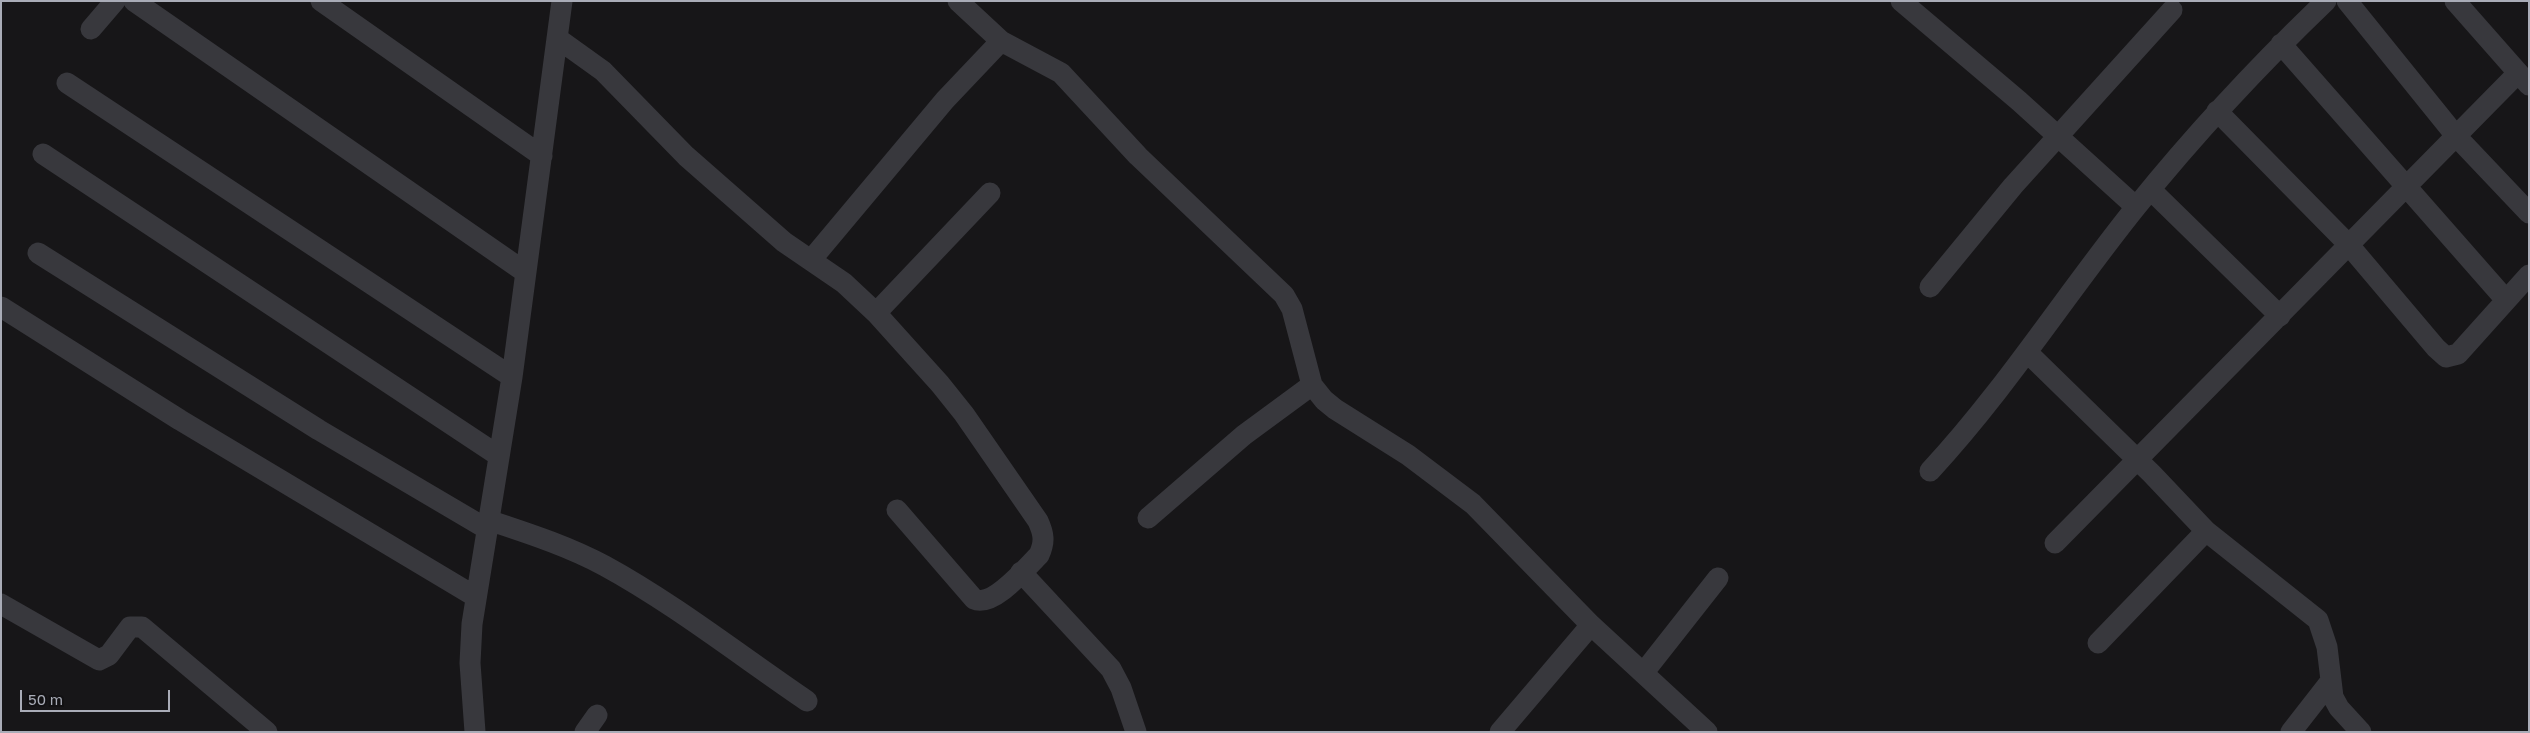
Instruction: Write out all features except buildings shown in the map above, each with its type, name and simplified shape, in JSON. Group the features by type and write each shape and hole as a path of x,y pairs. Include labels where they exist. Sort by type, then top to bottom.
{"street":[{"path":"91,29 115,1"},
{"path":"134,1 526,272"},
{"path":"321,1 542,156"},
{"path":"475,732 470,647 487,524 512,376 562,1"},
{"path":"958,1 1001,41 1061,73 1138,156 1284,295 1292,309 1312,384 1335,409 1408,455 1473,504 1501,530 1591,625 1707,732"},
{"path":"1930,471 1976,419 2028,353 2150,190 2217,111 2281,44 2326,1"},
{"path":"2347,1 2456,136 2529,213"},
{"path":"2055,543 2280,316 2405,185 2456,136 2524,79 2455,1"},
{"path":"1913,5 2136,207"},
{"path":"1930,287 2013,186 2172,10"},
{"path":"557,38 603,71 686,156 784,242 844,283 876,313 964,414 1038,521 1043,532 1043,547 1039,554 992,599 985,601 974,599 896,510"},
{"path":"811,260 945,100 1001,41"},
{"path":"2281,44 2506,300"},
{"path":"68,83 512,376"},
{"path":"2217,111 2348,244 2436,348 2446,357 2458,354 2529,275"},
{"path":"43,154 498,456"},
{"path":"2150,190 2280,316"},
{"path":"876,313 990,193"},
{"path":"38,253 320,430 487,524 544,539 604,566 670,607 807,701"},
{"path":"1,307 188,425 476,597"},
{"path":"2028,353 2206,531 2318,620 2327,647 2333,697 2339,708 2361,732"},
{"path":"1148,518 1221,453 1312,384"},
{"path":"2098,643 2206,531"},
{"path":"1021,572 1111,668 1121,688 1136,732"},
{"path":"1644,672 1718,578"},
{"path":"1,604 99,660 109,655 130,627 142,627 267,732"},
{"path":"1500,732 1591,625"},
{"path":"2291,732 2330,682"}]}
